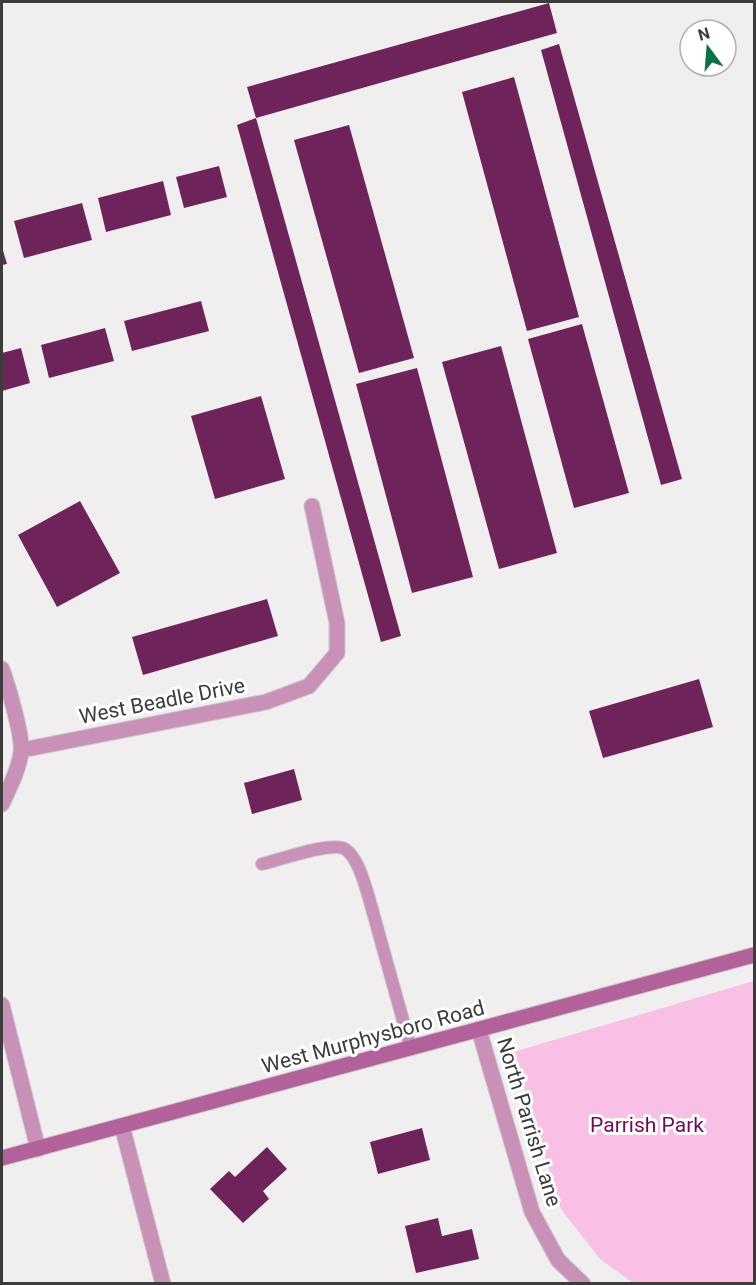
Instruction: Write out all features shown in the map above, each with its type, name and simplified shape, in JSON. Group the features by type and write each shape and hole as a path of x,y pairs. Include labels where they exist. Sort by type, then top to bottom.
{"street":[{"name":"West Beadle Drive","path":"22,750 266,702 309,686 337,653 337,623 312,506"},
{"path":"2,669 14,710 22,750 17,770 2,804"},
{"name":"West Murphysboro Road","path":"2,1158 754,955"},
{"path":"2,1005 38,1149"},
{"name":"North Parrish Lane","path":"479,1030 532,1212 558,1260 584,1284"},
{"path":"122,1126 163,1284"}],"lane":[{"path":"262,864 325,848 338,847 346,850 359,870 367,891 411,1049"}],"green space":[{"name":"Parrish Park","path":"754,981 754,1283 633,1283 600,1259 561,1209 513,1052"}],"building":[{"path":"549,3 557,33 256,118 247,87"},
{"path":"559,44 682,479 661,485 541,50"},
{"path":"514,77 579,317 527,331 462,92"},
{"path":"256,118 401,636 381,642 237,125"},
{"path":"349,125 414,358 359,373 294,140"},
{"path":"219,166 227,197 184,208 176,177"},
{"path":"163,181 171,215 106,232 98,198"},
{"path":"82,203 92,240 24,258 14,221"},
{"path":"2,247 7,264 2,265"},
{"path":"201,301 209,331 132,351 124,321"},
{"path":"582,324 629,493 574,508 528,339"},
{"path":"105,328 114,361 49,378 41,345"},
{"path":"501,346 557,553 499,569 442,362"},
{"path":"21,348 30,383 2,391 2,353"},
{"path":"417,368 473,577 412,593 356,384"},
{"path":"261,396 285,479 215,499 191,416"},
{"path":"80,501 120,573 57,607 18,535"},
{"path":"267,599 278,636 143,675 132,637"},
{"path":"699,679 713,727 603,758 589,711"},
{"path":"294,769 302,800 252,814 244,783"},
{"path":"422,1128 430,1160 378,1174 370,1142"},
{"path":"267,1147 287,1169 263,1191 269,1199 243,1223 210,1189 229,1171 235,1177"},
{"path":"438,1218 442,1236 472,1229 479,1259 416,1273 405,1226"}]}
